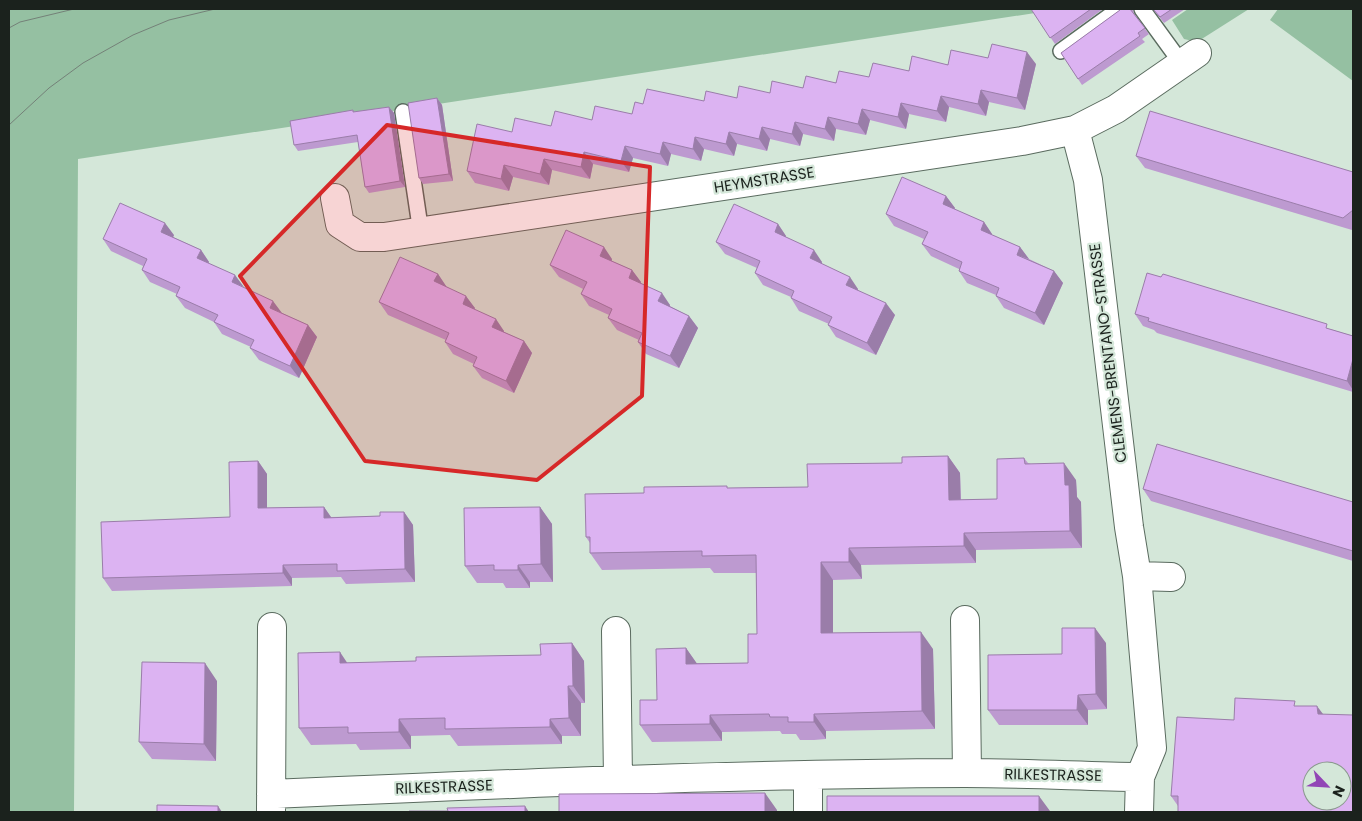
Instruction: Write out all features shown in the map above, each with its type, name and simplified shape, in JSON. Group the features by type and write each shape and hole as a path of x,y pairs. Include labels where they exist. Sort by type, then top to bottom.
{"street":[{"name":"HEYMSTRASSE","path":"335,198 340,224 360,236 384,237 421,233 1022,141 1075,130 1116,109 1189,58"},
{"name":"CLEMENS-BRENTANO-STRASSE","path":"1075,130 1088,180 1128,517 1137,576 1152,748 1140,777 1139,812"},
{"path":"1137,576 1171,577"},
{"path":"965,620 967,774"},
{"path":"271,803 272,627"},
{"path":"616,631 618,779"},
{"name":"RILKESTRASSE","path":"271,803 618,779 967,774 1140,777"},
{"path":"808,775 808,812"}],"lane":[{"path":"1060,51 1119,9"},
{"path":"1142,9 1189,58"},
{"path":"403,112 421,233"}],"highlighted area":[{"path":"387,125 650,167 642,396 537,480 365,461 240,276"}],"green space":[{"path":"9,9 1040,9 1035,13 78,159 74,812 9,812"},
{"path":"1188,9 1249,9 1197,42 1184,39 1172,20"},
{"path":"1278,9 1353,9 1353,81 1270,20"}],"building":[{"path":"1031,9 1091,9 1050,38"},
{"path":"1121,9 1130,9 1145,28 1138,33 1140,36 1078,79 1061,53"},
{"path":"1153,9 1172,9 1160,17"},
{"path":"992,44 1027,52 1017,98 981,90 978,104 941,96 937,111 901,103 898,117 862,109 858,124 828,117 825,129 795,122 792,134 762,127 759,139 729,132 726,144 695,137 693,149 663,142 660,154 625,146 621,161 584,152 581,167 544,159 540,174 504,165 501,179 467,171 477,124 512,132 515,118 551,126 555,111 592,120 595,106 632,114 635,102 643,104 647,89 704,101 706,91 737,98 739,86 770,93 772,81 803,88 806,76 836,83 839,71 869,77 873,63 909,71 912,56 948,65 951,50 988,58"},
{"path":"437,98 449,174 419,178 408,103"},
{"path":"389,107 400,181 365,187 357,135 294,145 290,121 353,110 353,112"},
{"path":"1150,111 1353,172 1353,210 1343,218 1136,156"},
{"path":"902,177 946,196 943,204 984,222 981,230 1020,247 1017,255 1054,271 1035,313 996,296 999,288 959,271 962,262 922,244 928,232 886,214"},
{"path":"120,203 165,223 161,232 201,250 197,258 235,275 232,282 273,301 270,308 308,325 290,366 250,348 254,340 214,322 218,315 176,296 180,287 142,270 147,259 103,239"},
{"path":"734,204 778,224 775,232 814,250 810,258 850,277 846,285 886,303 867,343 828,325 832,317 791,298 794,291 755,273 760,261 716,242"},
{"path":"566,230 604,247 600,256 632,270 629,278 662,293 658,301 689,316 670,356 638,342 642,333 608,318 612,309 581,294 587,282 550,265"},
{"path":"400,257 438,274 434,281 466,296 463,304 496,319 492,327 524,341 506,381 473,366 477,357 445,342 449,333 379,302"},
{"path":"1147,273 1161,277 1163,274 1327,324 1326,328 1353,336 1353,359 1347,381 1148,321 1149,318 1135,314"},
{"path":"1157,444 1353,502 1353,551 1143,489"},
{"path":"948,456 949,500 997,499 997,459 1024,458 1025,464 1064,463 1065,485 1069,485 1070,531 964,533 964,546 849,548 849,562 821,562 821,633 921,632 922,711 814,714 814,722 788,722 788,717 770,717 769,714 710,715 710,724 640,725 640,700 657,700 656,649 686,648 686,664 748,663 748,634 757,634 756,555 702,556 702,551 590,553 590,537 586,537 585,494 644,493 644,487 808,487 807,464 902,463 902,457"},
{"path":"258,461 258,508 324,507 324,518 380,516 380,512 404,512 405,569 337,571 337,564 283,565 283,573 103,578 101,522 230,517 229,462"},
{"path":"540,507 541,564 518,565 518,570 494,570 494,565 465,566 464,508"},
{"path":"1062,628 1095,628 1096,694 1078,695 1077,710 988,710 988,655 1062,654"},
{"path":"572,643 573,686 568,686 569,718 550,719 550,727 445,729 445,718 399,719 399,732 348,733 348,727 299,728 298,653 340,652 340,663 416,661 416,657 541,655 540,644"},
{"path":"142,662 205,663 204,744 139,742"},
{"path":"1235,698 1295,701 1294,706 1317,706 1318,714 1353,715 1353,812 1178,812 1178,796 1171,796 1177,717 1234,720"},
{"path":"765,793 765,812 559,812 559,794"},
{"path":"827,796 1039,796 1039,812 827,812"},
{"path":"157,805 218,806 218,812 157,812"},
{"path":"525,806 525,812 409,812 448,811 447,808"}],"tram line":[{"path":"9,28 20,22 74,9"},
{"path":"9,125 49,88 83,63 133,35 169,20 215,9"}]}
